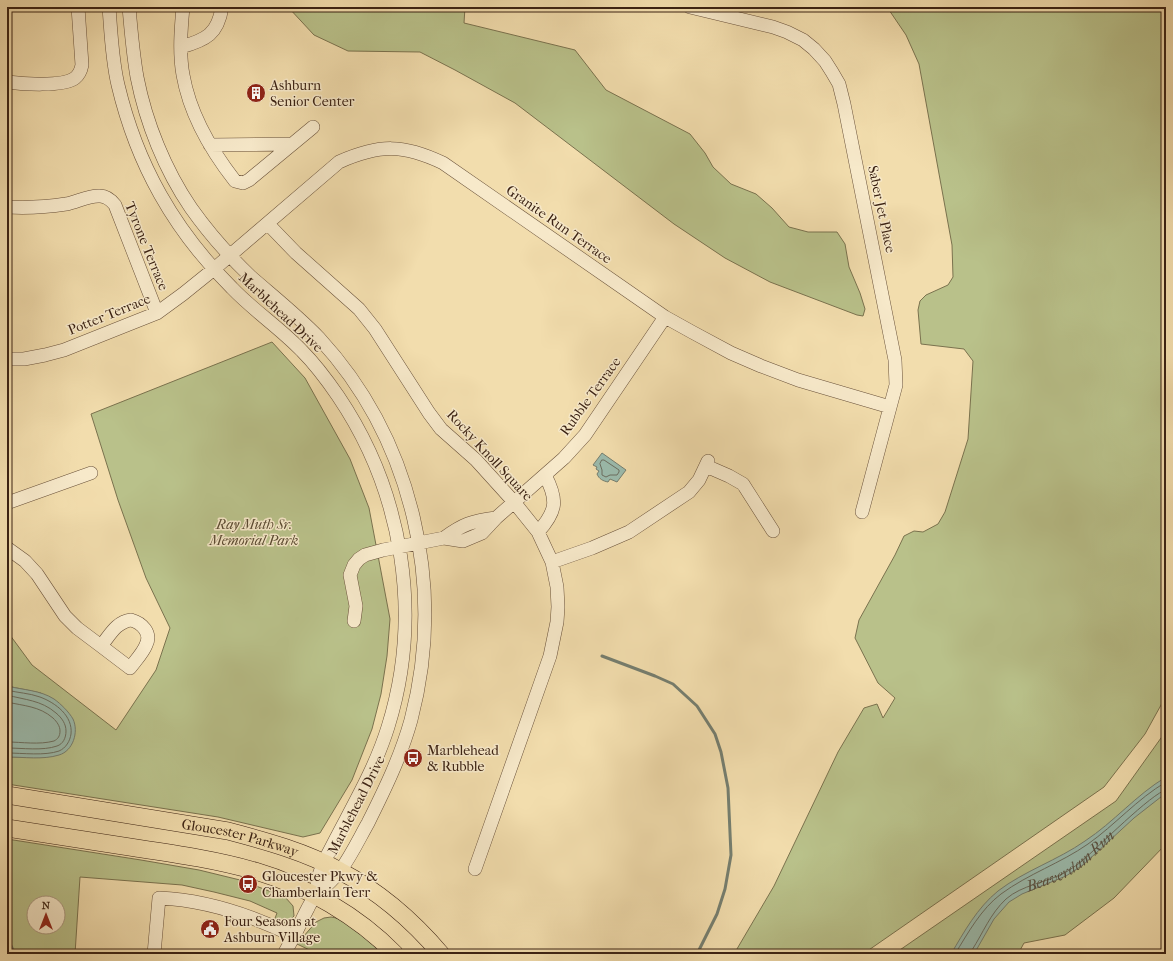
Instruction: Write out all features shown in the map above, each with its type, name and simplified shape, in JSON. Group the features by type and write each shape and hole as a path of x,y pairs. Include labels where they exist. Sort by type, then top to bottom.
{"main road":[{"name":"Gloucester Parkway","path":"7,795 228,831 257,838 324,863 340,871 385,901 409,921 441,954"},
{"name":"Gloucester Parkway","path":"7,828 157,851 257,871 282,880 339,909 365,927 395,954"}],"street":[{"path":"7,82 44,84 71,80 76,77 80,72 82,65 78,7"},
{"name":"Marblehead Drive","path":"109,7 112,48 118,83 127,118 154,186 175,219 214,269 234,290 303,351 317,367 342,402 362,436 381,477 400,546 406,623 402,666 396,700 379,753 368,779 324,863 318,879 315,896"},
{"name":"Marblehead Drive","path":"129,7 132,46 138,79 147,112 160,148 173,176 192,208 230,256 318,337 360,390 381,428 400,470 420,542 426,623 423,656 415,704 408,733 389,781 350,857 330,883 315,896"},
{"path":"183,7 181,48 182,74 190,104 200,128 235,181 244,183 249,180 313,127"},
{"path":"181,48 201,41 208,36 215,29 220,20 222,7"},
{"name":"Saber Jet Place","path":"690,7 767,25 787,32 803,40 825,61 838,84 847,119 896,360 896,385 862,512"},
{"path":"210,145 292,144"},
{"name":"Granite Run Terrace","path":"230,256 339,162 369,150 398,148 412,150 442,163 665,317 731,353 798,380 890,407"},
{"name":"Tyrone Terrace","path":"7,207 44,207 98,196 111,200 115,205 157,313"},
{"name":"Rocky Knoll Square","path":"268,224 296,253 359,309 375,329 441,429 476,460 514,502 538,532 552,562 557,587 558,603 557,622 550,656 475,868"},
{"name":"Potter Terrace","path":"7,359 24,359 64,350 157,313 230,256"},
{"name":"Rubble Terrace","path":"354,621 356,606 350,575 354,565 365,555 376,551 444,538 463,541 482,534 496,518 564,458 585,435 665,317"},
{"path":"552,562 609,542 629,532 689,492 707,464 743,484 773,531"},
{"path":"7,503 91,473"},
{"path":"538,532 547,522 554,507 553,494 545,475"},
{"path":"7,548 25,561 37,574 65,616 101,646"},
{"path":"284,954 315,896"},
{"path":"154,954 159,898 216,906 269,924 294,936"}],"green space":[{"path":"288,7 465,7 464,23 575,50 606,90 690,134 705,153 713,167 731,184 756,194 772,208 789,227 808,232 837,232 845,244 849,267 865,309 863,316 770,282 725,258 674,224 515,103 455,70 420,52 348,51 314,35"},
{"path":"887,7 1166,7 1166,696 1145,734 1104,787 863,954 734,954 774,886 838,752 864,708 877,704 883,718 895,698 878,683 855,638 859,620 904,536 914,531 923,532 938,524 945,512 968,439 973,361 964,349 921,344 918,310 920,301 926,295 948,285 953,277 952,245 919,64 906,35"},
{"name":"Ray Muth Sr. Memorial Park","path":"272,342 305,378 350,459 369,508 390,619 387,656 381,694 372,729 352,780 320,833 303,837 218,817 7,784 7,757 47,757 41,693 7,686 7,631 32,665 116,730 156,670 170,628 146,578 118,500 91,414"},
{"path":"1166,731 1166,844 1114,898 1065,935 1024,943 1018,954 894,954 1116,801"},
{"path":"7,839 199,870 240,880 285,897 293,906 294,916 288,922 278,924 274,921 277,913 250,901 214,892 182,885 80,877 75,954 7,954"},
{"path":"331,917 352,926 386,954 318,954 297,944 316,922 324,918"}],"water":[{"path":"602,453 626,470 617,482 610,479 608,482 604,481 598,476 597,474 599,471 596,469 597,467 593,465"},
{"path":"7,686 49,696 65,708 75,724 74,740 68,750 53,757 7,757"},
{"name":"Beaverdam Run","path":"1166,777 1166,793 1134,818 1083,865 1066,876 1022,894 1009,902 994,919 974,954 951,954 977,913 998,891 1019,877 1075,848 1096,834 1145,792"}],"waterway":[{"path":"602,656 673,684 697,706 715,734 721,752 728,788 731,855 725,889 717,914 697,954"},
{"path":"7,938 15,954"}],"place":[{"name":"Ashburn Senior Center","path":"256,93"},
{"name":"Marblehead & Rubble","path":"413,758"},
{"name":"Gloucester Pkwy & Chamberlain Terr","path":"248,884"},
{"name":"Four Seasons at Ashburn Village","path":"210,929"}]}
